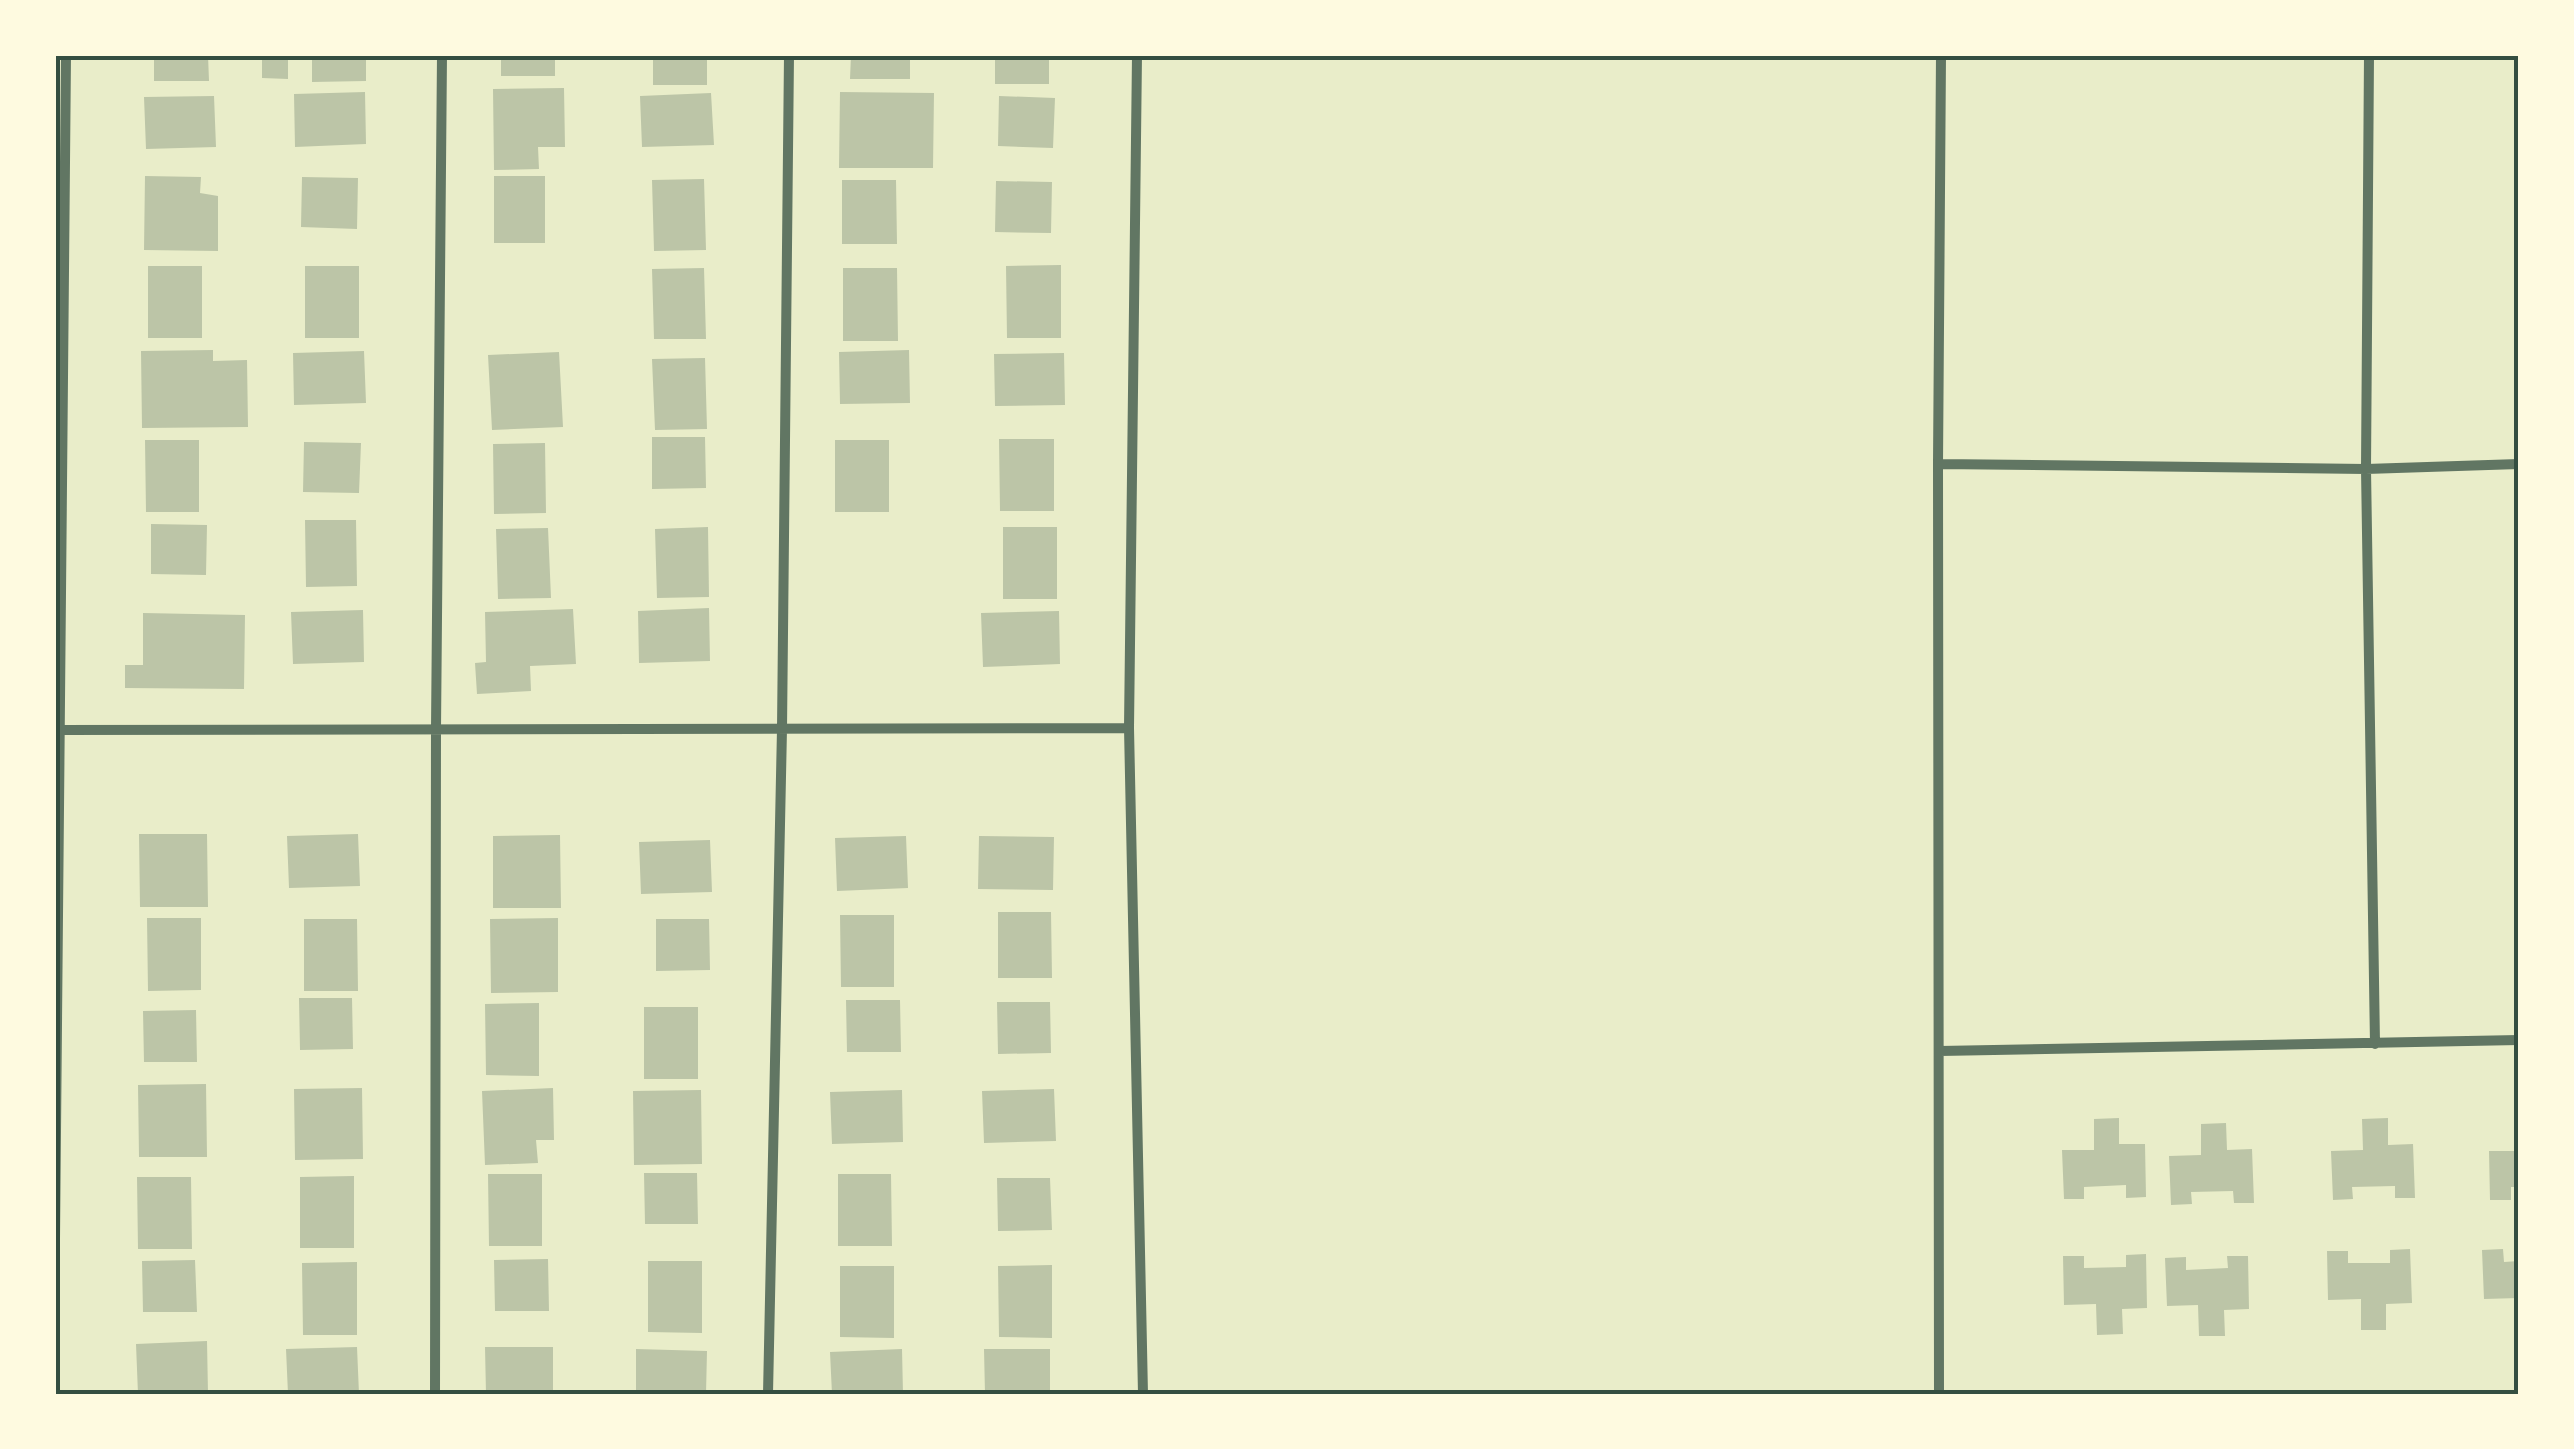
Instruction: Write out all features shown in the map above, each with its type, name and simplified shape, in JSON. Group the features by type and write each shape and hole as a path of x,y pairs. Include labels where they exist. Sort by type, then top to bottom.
{"street":[{"path":"55,1239 60,217 66,55"},
{"path":"435,1394 442,55"},
{"path":"768,1394 782,729 789,55"},
{"path":"1136,55 1129,728 1143,1394"},
{"path":"1939,1394 1938,464 1942,55"},
{"path":"2369,55 2366,469 2375,1044"},
{"path":"1938,464 2366,469 2519,464"},
{"path":"58,730 1129,728"},
{"path":"1940,1051 2519,1040"}],"building":[{"path":"154,55 208,55 209,81 154,81"},
{"path":"262,55 288,55 288,79 262,78"},
{"path":"312,55 366,55 366,81 312,82"},
{"path":"501,55 555,55 555,76 501,76"},
{"path":"653,55 707,55 707,85 653,85"},
{"path":"851,55 910,55 910,79 850,79"},
{"path":"995,55 1049,55 1049,84 995,84"},
{"path":"564,88 565,147 538,147 539,169 494,170 493,89"},
{"path":"365,92 366,144 295,147 294,94"},
{"path":"840,92 934,93 933,168 839,168"},
{"path":"711,93 714,145 642,147 640,96"},
{"path":"214,96 216,147 146,149 144,97"},
{"path":"999,96 1055,98 1053,148 998,146"},
{"path":"145,176 201,177 200,193 218,196 218,251 144,250"},
{"path":"494,176 545,176 545,243 494,243"},
{"path":"302,177 358,178 357,229 301,227"},
{"path":"704,179 706,250 654,251 652,180"},
{"path":"842,180 896,180 897,244 842,244"},
{"path":"996,181 1052,182 1051,233 995,232"},
{"path":"1061,265 1061,338 1007,338 1006,266"},
{"path":"148,266 202,266 202,338 148,338"},
{"path":"305,266 359,266 359,338 305,338"},
{"path":"704,268 706,339 654,339 652,269"},
{"path":"843,268 897,268 898,341 843,341"},
{"path":"213,350 213,361 247,360 248,427 142,428 141,351"},
{"path":"909,350 910,403 840,404 839,352"},
{"path":"364,351 366,403 294,405 293,353"},
{"path":"559,352 563,427 492,430 488,355"},
{"path":"1064,353 1065,405 995,406 994,354"},
{"path":"705,358 707,429 655,430 652,359"},
{"path":"652,437 705,437 706,488 652,489"},
{"path":"999,439 1054,439 1054,511 1000,511"},
{"path":"145,440 199,440 199,512 146,512"},
{"path":"835,440 889,440 889,512 835,512"},
{"path":"304,442 361,443 359,493 303,492"},
{"path":"545,443 546,513 494,514 493,444"},
{"path":"305,520 356,520 357,586 306,587"},
{"path":"151,524 207,525 206,575 151,574"},
{"path":"708,527 709,597 657,598 655,529"},
{"path":"1003,527 1057,527 1057,599 1003,599"},
{"path":"548,528 551,598 498,599 496,529"},
{"path":"709,608 710,661 639,663 638,611"},
{"path":"573,609 576,664 530,666 531,691 477,694 475,663 486,662 485,612"},
{"path":"363,610 364,662 293,664 291,612"},
{"path":"1059,611 1060,664 983,667 981,613"},
{"path":"143,613 245,615 244,689 125,688 125,665 143,665"},
{"path":"139,834 207,834 208,907 140,907"},
{"path":"358,834 360,886 289,888 287,836"},
{"path":"560,835 561,908 493,908 493,836"},
{"path":"906,836 908,888 837,891 835,838"},
{"path":"979,836 1054,837 1053,890 978,889"},
{"path":"710,840 712,892 641,894 639,842"},
{"path":"998,912 1051,912 1052,978 998,978"},
{"path":"840,915 894,915 894,987 841,987"},
{"path":"147,918 201,918 201,990 148,991"},
{"path":"558,918 558,992 491,993 490,919"},
{"path":"304,919 357,919 358,991 304,991"},
{"path":"656,919 709,919 710,970 656,971"},
{"path":"299,998 352,998 353,1049 300,1050"},
{"path":"846,1000 900,1000 901,1052 847,1052"},
{"path":"997,1002 1050,1002 1051,1053 998,1054"},
{"path":"539,1003 539,1076 486,1075 485,1004"},
{"path":"644,1007 698,1007 698,1079 644,1079"},
{"path":"196,1010 197,1062 144,1062 143,1011"},
{"path":"206,1084 207,1157 139,1157 138,1085"},
{"path":"362,1088 363,1159 295,1160 294,1089"},
{"path":"553,1088 554,1140 536,1140 538,1163 485,1165 482,1091"},
{"path":"1054,1089 1056,1141 984,1143 982,1091"},
{"path":"701,1090 702,1164 634,1165 633,1091"},
{"path":"902,1090 903,1142 832,1144 830,1092"},
{"path":"2119,1118 2119,1144 2145,1144 2146,1197 2126,1198 2126,1185 2084,1187 2084,1199 2064,1199 2062,1150 2094,1150 2094,1119"},
{"path":"2388,1118 2388,1145 2413,1144 2415,1198 2395,1198 2395,1186 2352,1187 2353,1199 2333,1200 2331,1151 2363,1150 2362,1119"},
{"path":"2226,1123 2227,1150 2252,1149 2254,1203 2234,1203 2233,1191 2191,1192 2192,1204 2171,1205 2169,1156 2201,1155 2201,1124"},
{"path":"2489,1151 2519,1151 2519,1187 2511,1187 2511,1200 2490,1200"},
{"path":"644,1173 697,1173 698,1224 645,1224"},
{"path":"488,1174 542,1174 542,1246 489,1246"},
{"path":"838,1174 891,1174 892,1246 838,1246"},
{"path":"354,1176 354,1248 300,1248 300,1177"},
{"path":"137,1177 191,1177 192,1249 138,1249"},
{"path":"997,1178 1050,1178 1052,1230 998,1231"},
{"path":"2410,1249 2412,1303 2386,1304 2386,1330 2361,1330 2361,1299 2328,1300 2327,1251 2348,1251 2348,1263 2390,1263 2390,1250"},
{"path":"2503,1249 2504,1262 2519,1261 2519,1298 2484,1299 2482,1250"},
{"path":"2146,1254 2147,1308 2122,1309 2123,1334 2097,1335 2096,1304 2064,1305 2063,1256 2084,1256 2084,1268 2126,1267 2126,1255"},
{"path":"2227,1256 2248,1256 2249,1309 2224,1310 2225,1336 2199,1336 2198,1305 2167,1306 2165,1258 2186,1257 2186,1270 2228,1268"},
{"path":"548,1259 549,1311 495,1311 494,1260"},
{"path":"195,1260 197,1312 143,1312 142,1261"},
{"path":"648,1261 702,1261 702,1333 648,1332"},
{"path":"357,1262 357,1335 303,1335 302,1263"},
{"path":"1052,1265 1052,1338 999,1337 998,1266"},
{"path":"840,1266 894,1266 894,1338 840,1337"},
{"path":"207,1341 208,1394 138,1394 136,1344"},
{"path":"357,1347 359,1394 288,1394 286,1349"},
{"path":"485,1347 553,1347 553,1394 486,1394"},
{"path":"636,1349 707,1351 706,1394 636,1394"},
{"path":"902,1349 903,1394 832,1394 830,1352"},
{"path":"984,1349 1050,1349 1050,1394 985,1394"}]}
